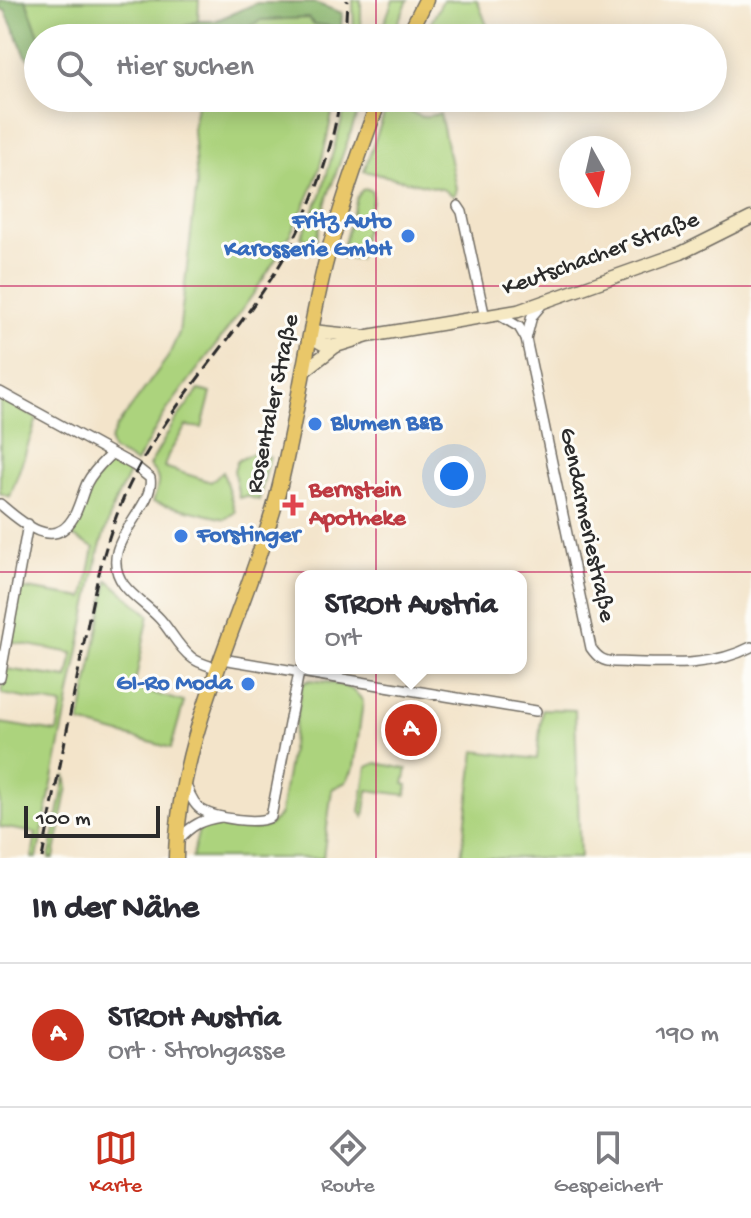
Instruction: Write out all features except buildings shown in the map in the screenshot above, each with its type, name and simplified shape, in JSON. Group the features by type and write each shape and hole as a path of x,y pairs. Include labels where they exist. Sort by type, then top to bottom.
{"main road":[{"path":"414,24 426,0"},
{"name":"Rosentaler Straße","path":"176,858 185,783 193,747 277,497 325,266 375,112"},
{"name":"Keutschacher Straße","path":"368,336 518,311 681,253 751,218"},
{"path":"336,346 316,340 312,331 368,336"},
{"path":"304,371 336,346 368,336"}],"street":[{"path":"458,206 462,212 485,318"},
{"path":"499,315 524,332 543,303"},
{"name":"Gendarmeriestraße","path":"518,311 524,315 524,332 591,648 601,660 614,662 698,663 731,656 751,647"},
{"path":"0,392 145,473 151,483 150,492 129,523 119,549 116,569 129,590 160,619 192,659 295,672"},
{"path":"0,504 38,532 51,535 73,519 91,476 111,454"},
{"path":"0,678 3,648 28,524"},
{"path":"185,783 203,811 257,821 271,817 299,674"},
{"path":"311,674 536,711"},
{"path":"177,842 192,825 202,820 224,817"}],"green space":[{"path":"0,0 26,0 35,24 24,24 24,52 5,10 0,10"},
{"path":"26,0 199,0 198,21 191,24 35,24"},
{"path":"353,0 361,0 361,24 354,24"},
{"path":"393,0 408,0 397,24 384,24"},
{"path":"443,0 477,0 486,24 430,24"},
{"path":"257,3 315,3 342,13 341,24 314,24 308,18 261,20 254,24 191,24 215,21"},
{"path":"308,18 314,24 254,24 261,20"},
{"path":"196,112 332,112 317,175 283,248 247,303 167,410 136,463 112,450 110,441 116,428 168,357 179,333 197,184 193,129"},
{"path":"344,112 358,112 327,198 316,240 312,242 301,237 321,195"},
{"path":"385,112 410,112 422,117 440,114 456,188 454,196 442,189 364,171"},
{"path":"362,190 372,191 372,200 358,259 340,257 357,198"},
{"path":"199,390 211,393 202,428 186,426 164,467 211,482 223,472 235,512 225,519 153,502 158,479 149,466 175,421"},
{"path":"0,397 37,419 10,497 0,493"},
{"path":"253,453 270,457 259,500 246,496 239,498 234,470 237,461"},
{"path":"115,461 131,469 114,504 99,550 37,858 32,858 36,833 0,827 0,723 57,732 62,705 2,694 6,669 68,678 73,653 11,642 20,588 84,598 94,548 70,535 91,482 106,465"},
{"path":"108,580 149,615 134,688 184,702 171,748 80,723"},
{"path":"310,680 347,687 363,702 354,768 346,782 332,789 323,858 192,858 199,829 205,823 256,829 273,822 280,814 302,684"},
{"path":"542,709 575,710 580,858 461,858 475,751 537,759"},
{"path":"376,763 407,769 404,784 408,785 406,795 368,790 364,817 360,812 367,767"},
{"path":"66,775 68,787 54,858 49,858"}],"railway":[{"path":"346,24 347,0"},
{"path":"42,858 94,595 106,546 123,499 163,427 279,267 313,197 337,112"}],"place":[{"name":"Fritz Auto Karosserie GmbH","path":"408,236"},
{"name":"Blumen B&B","path":"315,424"},
{"name":"Bernstein Apotheke","path":"293,505"},
{"name":"Forstinger","path":"181,536"},
{"name":"GI-Ro Moda","path":"248,684"},
{"name":"STROH Austria","path":"411,730"}]}
